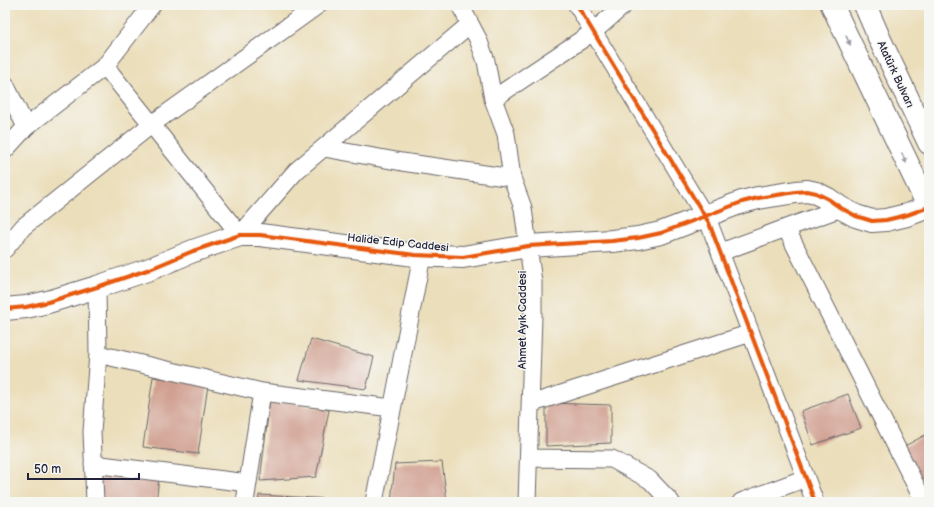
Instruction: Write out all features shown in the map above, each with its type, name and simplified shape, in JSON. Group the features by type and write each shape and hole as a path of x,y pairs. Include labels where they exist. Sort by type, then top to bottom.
{"street":[{"path":"5,150 26,126 105,66 152,5"},
{"path":"5,248 23,227 152,124 316,5"},
{"name":"Ahmet Ayık Caddesi","path":"460,5 478,39 486,61 493,99 506,134 512,178 523,208 533,296 527,502"},
{"path":"577,5 709,223 815,502"},
{"path":"493,99 593,32 624,5"},
{"path":"832,5 929,208"},
{"name":"Atatürk Bulvarı","path":"865,5 881,42 922,109 929,143"},
{"path":"105,66 240,235 296,171 470,24"},
{"path":"5,84 26,126"},
{"path":"324,148 402,162 512,178"},
{"name":"Halide Edip Caddesi","path":"5,309 26,307 48,302 97,287 240,235 260,235 422,256 463,257 528,246 638,238 661,233 742,202 796,192 807,191 816,193 856,216 872,221 886,220 929,208"},
{"path":"720,252 841,208"},
{"path":"786,228 924,502"},
{"path":"374,502 422,256"},
{"path":"96,502 92,432 98,354 97,287"},
{"path":"530,404 751,333"},
{"path":"98,354 262,392 392,408"},
{"path":"246,502 262,392"},
{"path":"529,458 612,459 650,480 671,502"},
{"path":"94,464 248,483"},
{"path":"741,502 806,478"}],"building":[{"path":"311,339 374,357 366,389 299,380"},
{"path":"153,377 208,385 198,454 143,447"},
{"path":"848,394 861,428 813,445 801,411"},
{"path":"270,399 329,410 316,477 260,481"},
{"path":"546,403 611,405 611,443 546,446"},
{"path":"929,433 929,475 922,479 903,447"},
{"path":"442,462 447,502 391,502 395,464"},
{"path":"99,472 159,478 156,502 101,502"},
{"path":"259,495 349,500 349,502 258,502"}],"cycle path":[{"path":"577,5 709,223 815,502"},
{"path":"5,309 26,307 48,302 97,287 240,235 260,235 415,255 463,257 528,246 638,238 661,233 742,202 796,192 807,191 816,193 856,216 872,221 886,220 907,215 929,207"}]}
